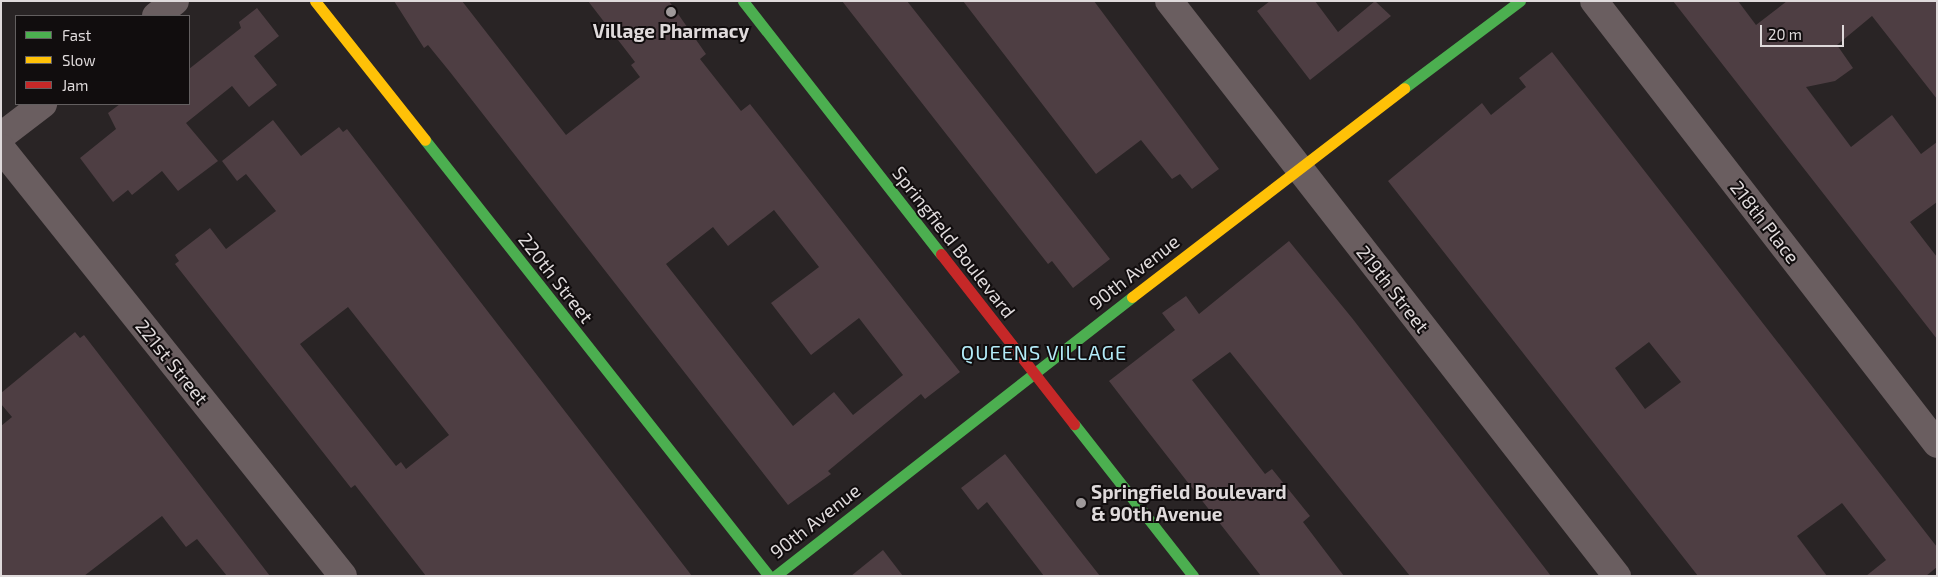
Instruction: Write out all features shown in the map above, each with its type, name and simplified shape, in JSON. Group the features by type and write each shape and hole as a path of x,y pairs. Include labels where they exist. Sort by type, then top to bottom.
{"street":[{"path":"157,15 175,1"},
{"name":"220th Street","path":"315,1 770,576"},
{"name":"Springfield Boulevard","path":"744,1 1193,576"},
{"name":"219th Street","path":"1169,1 1617,576"},
{"name":"90th Avenue","path":"775,576 1033,372 1298,167 1520,1"},
{"name":"218th Place","path":"1594,1 1937,444"},
{"path":"1,136 42,105"},
{"name":"221st Street","path":"1,148 343,576"}],"building":[{"path":"394,1 462,1 566,135 640,77 631,65 635,62 588,1 669,1 706,54 700,59 741,111 750,104 960,372 925,399 921,394 828,471 831,474 788,505 450,72 428,45 424,48","holes":["774,210 819,267 771,303 811,355 859,318 903,375 853,415 834,392 793,426 666,264 713,227 728,246"]},
{"path":"842,1 907,1 1110,259 1073,288 1052,261 1048,264"},
{"path":"963,1 1094,1 1219,169 1192,189 1180,174 1172,179 1141,140 1096,174"},
{"path":"1270,1 1315,1 1338,32 1375,1 1391,16 1310,80 1257,11"},
{"path":"1673,1 1738,1 1756,25 1787,1 1937,1 1937,99 1872,16 1837,45 1853,68 1835,81 1806,87 1851,147 1892,115 1921,154 1937,142 1937,202 1910,222 1937,257 1937,339"},
{"path":"257,8 279,36 254,56 277,85 249,107 232,86 186,123 218,161 178,191 162,171 132,195 128,190 113,202 80,158 116,129 108,113 119,105 190,105 190,68 241,28 239,22"},
{"path":"1552,52 1937,547 1937,567 1926,576 1866,576 1886,560 1842,503 1797,536 1827,576 1698,576 1388,181 1482,103 1491,115 1526,87 1519,78","holes":["1649,342 1681,382 1645,409 1615,368"]},
{"path":"273,120 301,156 339,127 343,132 347,129 692,576 426,576 355,485 351,488 175,264 179,261 175,255 210,228 226,249 276,211 246,174 237,181 222,161","holes":["348,307 449,435 406,469 401,462 396,466 300,344"]},
{"path":"1289,241 1352,318 1551,576 1410,576 1230,352 1192,380 1265,474 1272,469 1310,516 1303,522 1344,576 1261,576 1146,429 1109,381 1175,330 1162,313 1186,296 1199,314"},
{"path":"75,332 80,338 84,335 270,576 227,576 197,539 186,547 162,516 84,576 1,576 1,426 12,417 1,404 1,393"},
{"path":"1005,454 1100,576 1044,576 987,502 978,510 961,488"},
{"path":"883,550 903,576 851,576"}],"traffic: fast":[{"path":"743,1 941,254"},
{"path":"1404,88 1520,1"},
{"path":"425,140 769,576"},
{"path":"775,576 1132,297"},
{"path":"1074,424 1193,576"}],"traffic: slow":[{"path":"315,1 425,140"},
{"path":"1132,297 1404,88"}],"traffic: jam":[{"path":"941,254 1074,424"}],"place":[{"name":"Village Pharmacy","path":"671,12"},
{"name":"Springfield Boulevard & 90th Avenue","path":"1081,503"}],"district":[{"name":"QUEENS VILLAGE","path":"1044,352"}]}
